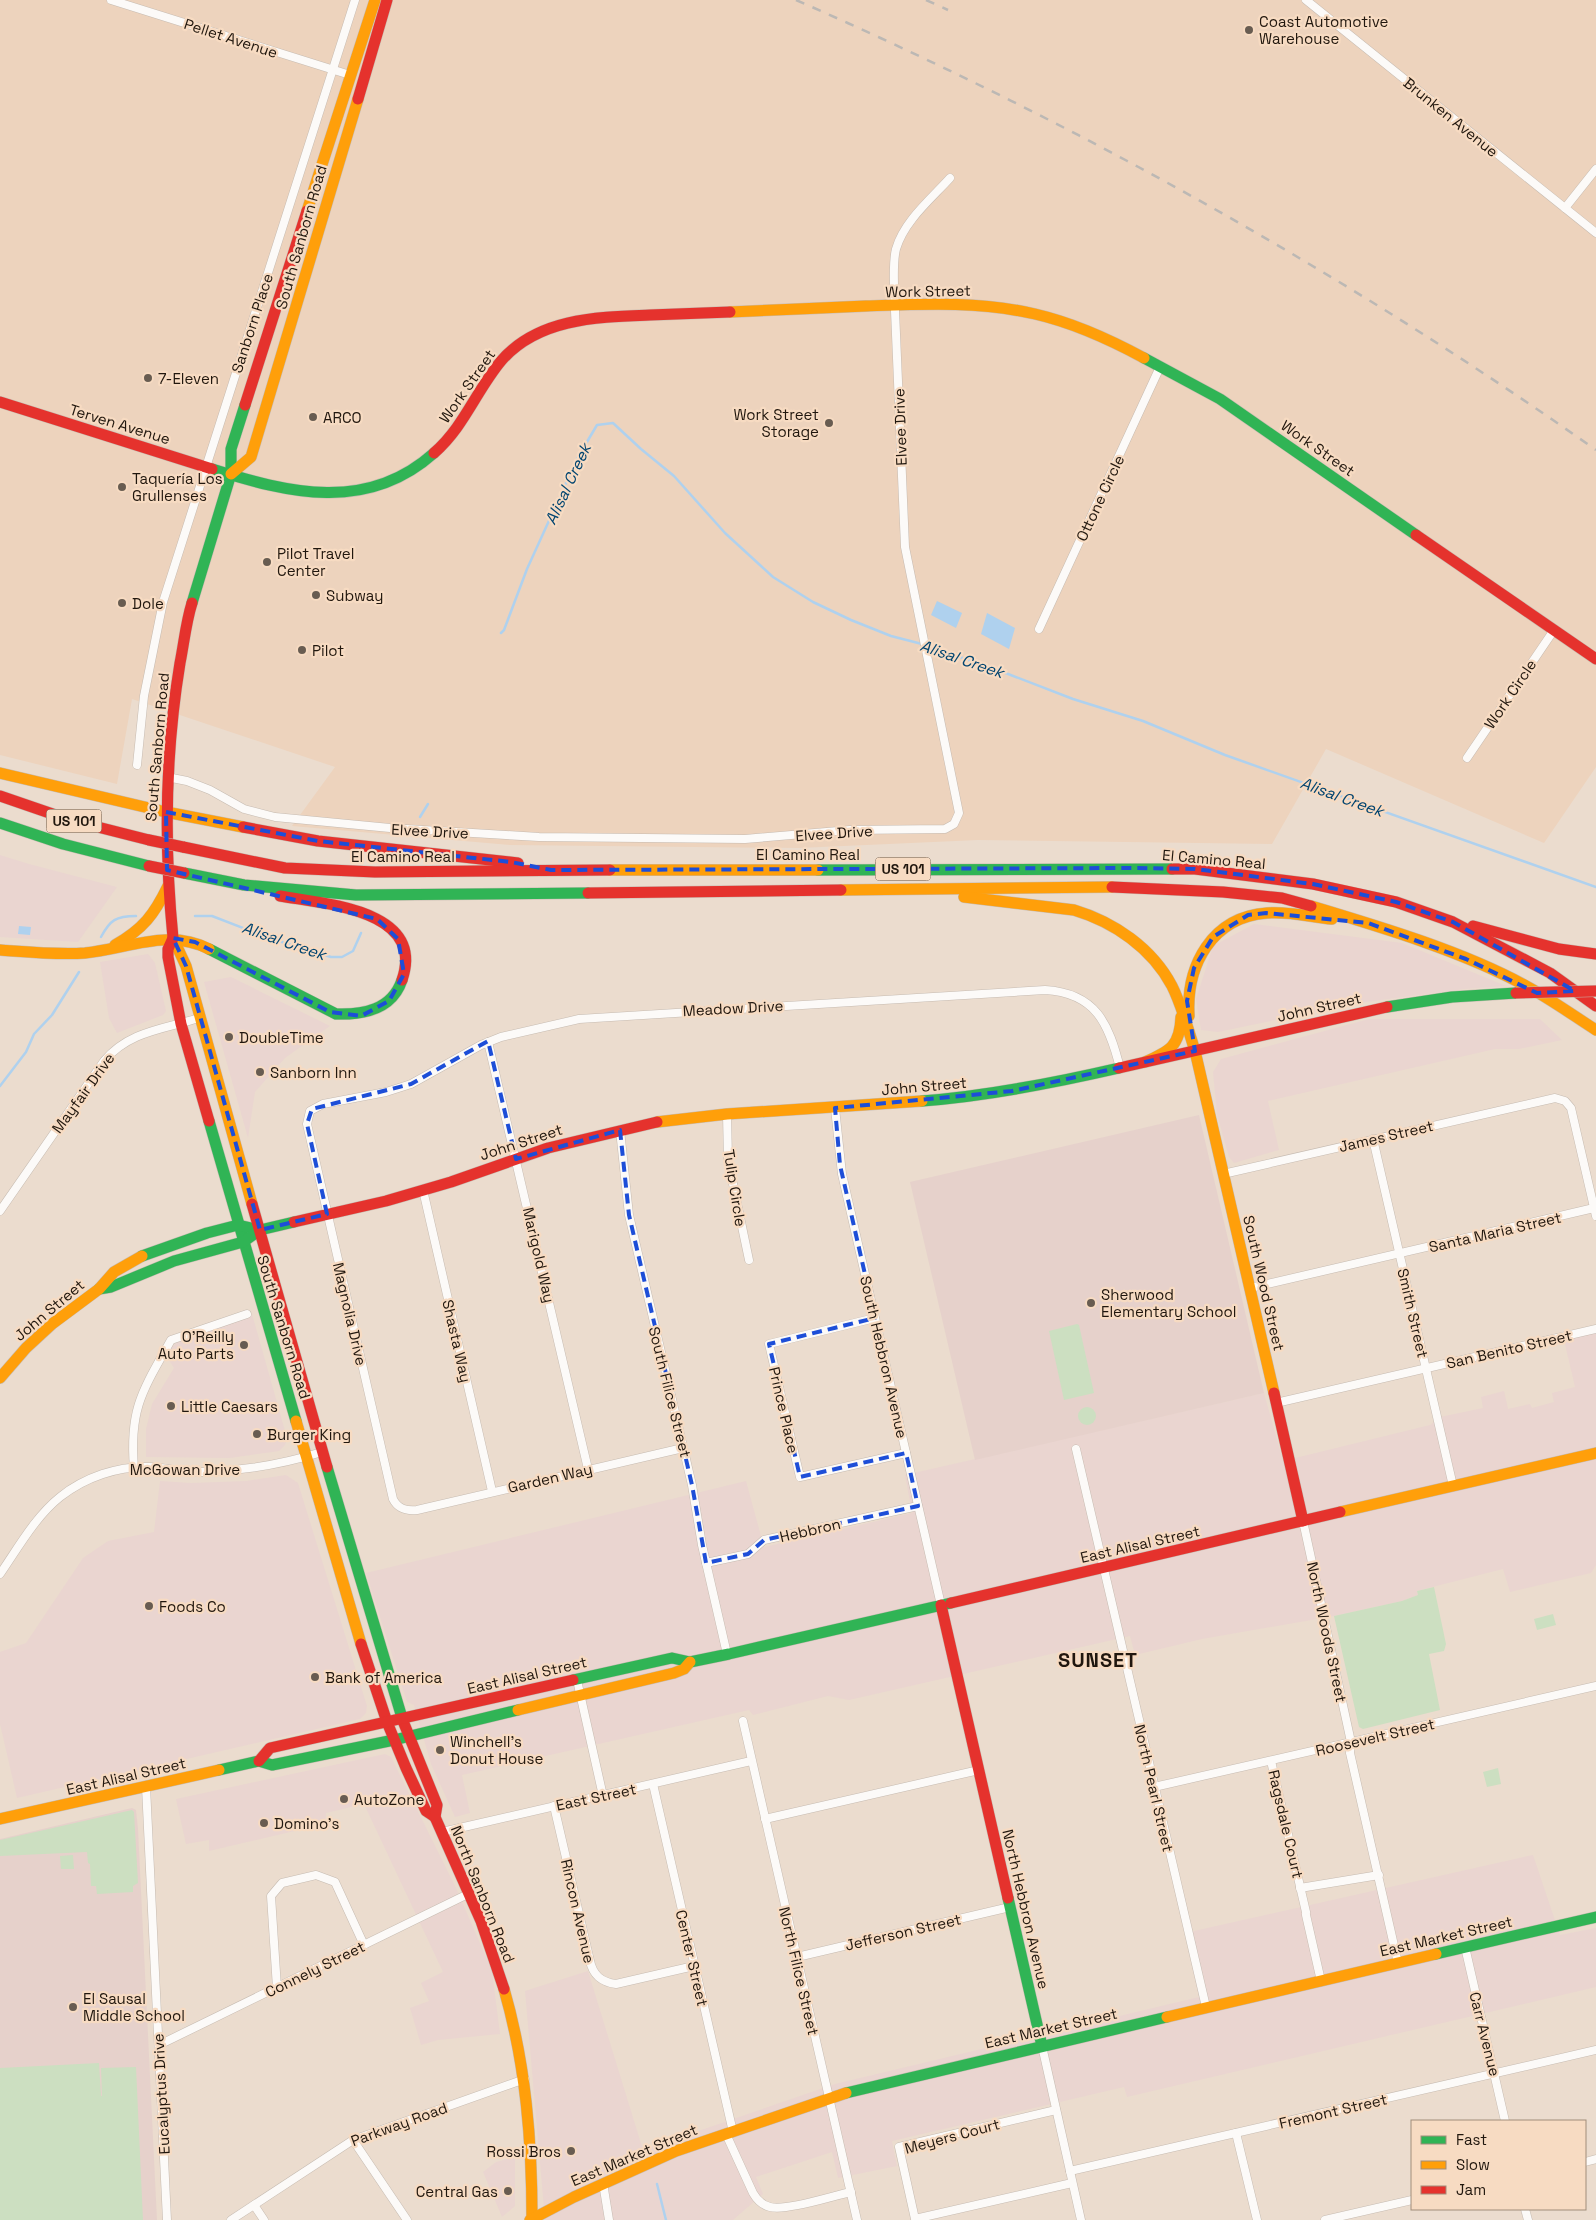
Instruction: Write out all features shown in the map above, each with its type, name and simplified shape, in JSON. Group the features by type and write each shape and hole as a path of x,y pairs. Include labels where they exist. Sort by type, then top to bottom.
{"main road":[{"name":"South Sanborn Road","path":"375,0 231,449 231,474 189,612 174,699 166,812 168,886 173,938 186,966 322,1452 402,1719"},
{"name":"South Sanborn Road","path":"231,474 251,457 388,0"},
{"name":"Work Street","path":"231,474 292,490 329,494 359,490 400,476 422,463 456,431 493,371 508,354 526,340 544,330 563,323 603,317 941,303 988,306 1035,314 1068,323 1107,338 1220,399 1596,660"},
{"name":"Terven Avenue","path":"0,402 231,474"},
{"path":"0,773 166,812 318,841 511,862 551,870"},
{"name":"El Camino Real","path":"0,796 70,820 149,840 285,868 375,872 1195,869 1313,884 1396,902 1453,922 1550,973 1596,1006"},
{"name":"US 101","path":"0,823 63,844 149,866 244,885 356,894 1115,888 1223,892 1282,898 1368,923 1466,959 1528,987 1596,1030"},
{"path":"0,833 63,844"},
{"path":"0,950 53,954 104,950 173,938 195,942 336,1014 355,1016 368,1014 384,1006 393,997 402,980 404,960 398,939 383,923 360,912 282,896 244,885"},
{"path":"104,950 145,926 155,912 168,886"},
{"path":"915,891 1060,908 1076,911 1100,920 1126,935 1152,958 1167,978 1179,1004 1195,1051"},
{"path":"1195,1051 1187,1001 1188,992 1194,968 1212,937 1241,918 1266,913 1368,923"},
{"path":"1453,922 1559,950 1596,954"},
{"name":"South Sanborn Road","path":"173,938 168,949 168,957 181,1024 365,1657 387,1722"},
{"name":"John Street","path":"99,1289 111,1287 183,1258 243,1242 260,1230 423,1190 566,1143 651,1123 727,1114 964,1098 1012,1091 1120,1068 1389,1006 1452,997 1596,991"},
{"path":"1145,1062 1169,1051 1176,1044 1181,1025 1179,1004"},
{"name":"South Wood Street","path":"1195,1051 1303,1521"},
{"name":"John Street","path":"0,1378 26,1348 52,1324 99,1289 114,1272 141,1257 173,1244 238,1225 260,1230"},
{"name":"East Alisal Street","path":"259,1761 270,1748 672,1658 690,1662 728,1654 1596,1453"},
{"name":"North Hebbron Avenue","path":"941,1605 1042,2046"},
{"name":"East Alisal Street","path":"0,1820 259,1761 272,1765 394,1740 674,1673 684,1669 690,1662"},
{"name":"North Sanborn Road","path":"402,1719 437,1806 435,1817"},
{"name":"North Sanborn Road","path":"387,1722 426,1811 435,1817 470,1893 498,1967 518,2042 525,2079 530,2141 531,2220"},
{"name":"East Market Street","path":"531,2220 603,2183 676,2151 876,2084 1596,1917"}],"street":[{"name":"Pellet Avenue","path":"111,0 350,75"},
{"name":"Sanborn Place","path":"137,765 142,710 153,644 163,602 355,0"},
{"name":"Brunken Avenue","path":"1306,0 1596,233"},
{"path":"1565,208 1596,169"},
{"name":"Elvee Drive","path":"167,777 187,780 210,790 244,809 275,817 390,828 539,837 736,839 850,830 945,829 954,824 959,813 904,547 894,266 896,249 902,234 910,222 950,178"},
{"name":"Ottone Circle","path":"1039,629 1160,367"},
{"name":"Work Circle","path":"1467,758 1554,630"},
{"name":"Meadow Drive","path":"319,1106 386,1092 411,1084 488,1042 536,1028 600,1016 1045,990 1068,994 1080,999 1095,1011 1111,1034 1120,1068"},
{"name":"Mayfair Drive","path":"0,1211 110,1053 133,1037 199,1018"},
{"name":"Marigold Way","path":"488,1042 588,1469"},
{"name":"James Street","path":"1224,1174 1550,1098 1560,1099 1569,1104 1571,1108 1595,1212"},
{"name":"Magnolia Drive","path":"319,1106 308,1114 307,1124 393,1499 403,1509 417,1510"},
{"name":"South Hebbron Avenue","path":"835,1108 842,1174 941,1605"},
{"name":"Tulip Circle","path":"727,1114 728,1160 749,1260"},
{"name":"South Filice Street","path":"620,1130 629,1214 692,1485 706,1563 728,1654"},
{"name":"Smith Street","path":"1373,1139 1453,1486"},
{"name":"Shasta Way","path":"423,1190 492,1491"},
{"name":"Santa Maria Street","path":"1250,1288 1595,1212"},
{"path":"134,1468 132,1434 137,1406 171,1340 247,1314"},
{"name":"Prince Place","path":"876,1318 769,1344 771,1354 800,1477 906,1452"},
{"name":"San Benito Street","path":"1276,1403 1596,1329"},
{"name":"Garden Way","path":"417,1510 683,1448"},
{"name":"North Pearl Street","path":"1076,1449 1206,2007"},
{"name":"McGowan Drive","path":"0,1574 42,1514 61,1496 96,1476 134,1468 193,1472 237,1470 268,1466 322,1452"},
{"name":"Hebbron","path":"706,1563 748,1554 764,1540 918,1506"},
{"name":"North Woods Street","path":"1303,1521 1351,1742"},
{"path":"577,1680 603,1796"},
{"name":"Roosevelt Street","path":"1154,1787 1596,1686"},
{"name":"North Filice Street","path":"743,1721 858,2220"},
{"path":"1351,1742 1350,1754 1398,1963"},
{"name":"East Street","path":"442,1832 751,1761"},
{"name":"Ragsdale Court","path":"1271,1761 1321,1981"},
{"path":"765,1819 979,1770"},
{"name":"Center Street","path":"653,1784 730,2133 751,2190 764,2206 780,2208 851,2192"},
{"name":"Eucalyptus Drive","path":"146,1787 167,2220"},
{"name":"Rincon Avenue","path":"554,1806 590,1961 595,1975 604,1981 616,1984 694,1966"},
{"path":"277,1988 271,1896 282,1883 316,1875 335,1882 364,1945"},
{"name":"Ragsdale Court","path":"1300,1888 1379,1875"},
{"name":"Connely Street","path":"159,2045 470,1893"},
{"name":"Jefferson Street","path":"797,1957 1010,1907"},
{"name":"Carr Avenue","path":"1465,1947 1505,2120"},
{"name":"North Hebbron Avenue","path":"1042,2046 1081,2220"},
{"name":"Fremont Street","path":"1070,2171 1596,2050"},
{"name":"Parkway Road","path":"231,2220 353,2140 525,2079"},
{"name":"Meyers Court","path":"1056,2110 898,2147 915,2219 1072,2183"},
{"path":"1236,2134 1257,2220"},
{"path":"353,2140 407,2220"},
{"path":"603,2183 610,2220"},
{"path":"1325,2220 1411,2200"},
{"path":"254,2204 264,2220"}],"highlighted area":[{"path":"166,812 318,841 511,862 551,870 1195,869 1313,884 1396,902 1453,922 1575,991 1537,993 1466,959 1368,923 1266,913 1248,915 1213,937 1194,968 1187,1001 1195,1051 1012,1091 835,1108 840,1165 875,1318 769,1344 800,1477 906,1453 918,1506 764,1540 748,1554 706,1563 692,1485 629,1215 620,1130 516,1159 488,1041 411,1084 312,1109 307,1124 327,1214 260,1230 186,966 173,938 195,942 330,1012 361,1016 389,1001 404,974 398,939 377,919 167,870"}],"shaded area":[{"path":"0,0 1596,0 1596,767 1544,843 1326,749 1272,844 978,840 799,848 510,845 292,826 335,767 132,699 117,784 0,755"},
{"path":"0,855 117,887 78,942 0,937"},
{"path":"1254,924 1402,943 1506,986 1464,989 1351,1004 1218,1032 1201,1030 1196,999 1213,946"},
{"path":"148,954 155,963 166,1011 163,1015 117,1033 109,1018 100,962"},
{"path":"231,977 330,1026 285,1058 255,1092 248,1138 204,982"},
{"path":"1369,1019 1540,1019 1562,1040 1519,1049 1495,1049 1268,1101 1279,1150 1234,1163 1229,1157 1217,1114 1213,1072 1221,1059"},
{"name":"Sherwood Elementary School","path":"1199,1115 1264,1393 975,1460 910,1182"},
{"path":"252,1314 287,1438 285,1445 279,1451 230,1458 146,1457 146,1429 152,1404 174,1368 165,1354 178,1341"},
{"path":"1596,1333 1596,1565 1591,1573 1510,1592 1503,1569 1417,1591 1418,1595 1402,1601 1334,1616 1202,1639 1135,1655 1130,1636 849,1700 828,1696 753,1715 749,1710 462,1775 470,1813 455,1817 431,1764 414,1705 407,1702 366,1573 746,1481 764,1547 912,1513 905,1475 1264,1393 1283,1461 1430,1425 1440,1417 1483,1408 1481,1397 1504,1391 1508,1409 1530,1404 1532,1408 1554,1402 1552,1393 1575,1387 1564,1340"},
{"path":"286,1475 298,1483 367,1706 366,1713 360,1719 17,1798 0,1724 0,1652 26,1643 83,1558 108,1541 154,1532 160,1481 191,1483 246,1481"},
{"path":"385,1754 391,1757 456,1888 492,1971 500,2034 438,2040 421,2045 410,2008 429,2001 421,1983 443,1972 364,1804 326,1813 325,1824 209,1851 209,1840 186,1844 176,1799"},
{"name":"El Sausal Middle School","path":"132,1808 136,1810 138,1829 157,2220 0,2220 0,1839"},
{"path":"1533,1855 1560,1935 1596,1928 1596,1987 1127,2097 1124,2087 892,2141 897,2166 838,2178 832,2152 756,2177 763,2194 733,2220 545,2220 525,1991 588,1971 643,2150 835,2084 1199,1997 1185,1933"},
{"path":"515,2157 515,2206 502,2217 483,2172 496,2162"}],"green space":[{"path":"1079,1325 1094,1393 1064,1400 1049,1331"},
{"path":"1087,1407 1093,1410 1096,1416 1093,1422 1087,1425 1081,1422 1078,1416 1081,1410"},
{"path":"1434,1587 1446,1644 1444,1651 1429,1654 1440,1710 1363,1729 1359,1727 1334,1616 1402,1601 1418,1595 1417,1591"},
{"path":"1553,1614 1556,1625 1537,1630 1534,1619"},
{"path":"1498,1768 1501,1784 1487,1787 1483,1772"},
{"path":"132,1810 134,1812 138,1883 133,1886 133,1892 97,1894 96,1886 91,1886 90,1864 88,1863 87,1852 0,1856 0,1840"},
{"path":"73,1855 74,1869 61,1869 60,1856"},
{"path":"99,2063 101,2096 101,2068 136,2067 143,2220 0,2220 0,2068"}],"water":[{"path":"937,601 962,613 956,628 931,615"},
{"path":"987,613 1015,628 1009,649 981,634"},
{"path":"19,926 31,927 30,935 18,934"}],"waterway":[{"name":"Alisal Creek","path":"501,633 504,630 527,569 578,457 597,425 613,423 674,476 725,533 773,577 813,602 851,620 891,636 922,644"},
{"name":"Alisal Creek","path":"928,646 1073,699 1143,721 1225,755 1596,887"},
{"name":"Alisal Creek","path":"420,817 428,804"},
{"name":"Alisal Creek","path":"101,937 114,920 136,916"},
{"name":"Alisal Creek","path":"195,916 212,916 269,938 331,957 342,957 353,951 361,933"},
{"name":"Alisal Creek","path":"0,1086 26,1052 34,1034 52,1015 79,972"},
{"path":"657,2184 666,2220"}],"railway":[{"path":"796,0 901,47 1004,97 1208,205 1405,323 1501,385 1596,450"},
{"path":"926,0 948,10"}],"traffic: fast":[{"path":"1144,358 1220,399 1416,535"},
{"path":"192,603 231,474 231,449 245,405"},
{"path":"212,469 241,478 298,490 355,491 382,484 408,472 434,453"},
{"path":"0,823 63,844 149,866"},
{"path":"818,870 1172,869"},
{"path":"184,873 244,885 356,895 588,893"},
{"path":"209,949 336,1014 366,1012 375,1009 391,998 402,980"},
{"path":"1387,1007 1452,997 1516,993"},
{"path":"922,1101 1021,1088 1119,1068"},
{"path":"209,1121 296,1421"},
{"path":"99,1289 111,1287 174,1261 243,1242 260,1230 294,1222"},
{"path":"142,1256 207,1233 238,1225 260,1230"},
{"path":"327,1467 403,1721"},
{"path":"573,1680 672,1658 690,1662 951,1603"},
{"path":"219,1770 259,1761 272,1765 394,1740 518,1710"},
{"path":"1008,1898 1042,2046"},
{"path":"1436,1954 1596,1917"},
{"path":"846,2093 1167,2017"}],"traffic: slow":[{"path":"307,211 375,0"},
{"path":"231,474 251,457 358,99"},
{"path":"730,312 951,304 993,307 1035,314 1064,322 1104,338 1144,358"},
{"path":"0,773 166,812 243,827"},
{"path":"610,870 818,870"},
{"path":"115,945 133,933 147,920 168,886"},
{"path":"841,890 1112,887"},
{"path":"964,897 1074,910 1117,929 1143,948 1164,972 1179,1002 1195,1051"},
{"path":"1311,906 1422,941 1503,974 1537,992 1596,1030"},
{"path":"1189,1016 1189,997 1192,979 1198,962 1206,947 1217,934 1231,924 1248,916 1267,913 1292,913 1332,919"},
{"path":"173,938 186,966 252,1204"},
{"path":"0,950 74,954 163,940 194,943 209,949"},
{"path":"1145,1062 1167,1051 1172,1046 1178,1035 1181,1017"},
{"path":"1195,1051 1274,1393"},
{"path":"657,1122 727,1114 922,1101"},
{"path":"0,1378 26,1348 52,1324 99,1289 114,1272 142,1256"},
{"path":"296,1421 361,1644"},
{"path":"1340,1512 1596,1453"},
{"path":"518,1710 674,1673 684,1669 690,1662"},
{"path":"0,1819 219,1770"},
{"path":"1167,2017 1436,1954"},
{"path":"504,1989 512,2018 523,2075 531,2162 532,2220"},
{"path":"530,2220 574,2197 676,2151 846,2093"}],"traffic: jam":[{"path":"358,99 387,0"},
{"path":"245,405 307,211"},
{"path":"434,453 454,432 501,361 516,347 533,336 551,328 590,319 730,312"},
{"path":"0,402 212,469"},
{"path":"1416,535 1596,659"},
{"path":"173,938 167,835 169,766 175,697 185,633 192,603"},
{"path":"0,796 70,820 149,840"},
{"path":"243,827 318,841 518,863"},
{"path":"149,840 183,847"},
{"path":"183,847 285,868 375,872 610,870"},
{"path":"149,866 184,873"},
{"path":"1172,869 1195,869 1313,884 1396,902 1453,922 1550,973 1596,1006"},
{"path":"1112,887 1223,892 1282,898 1311,906"},
{"path":"588,893 841,890"},
{"path":"280,896 344,907 366,914 386,924 399,938 405,956 402,980"},
{"path":"1473,926 1559,949 1596,954"},
{"path":"173,938 168,949 168,957 181,1024 209,1121"},
{"path":"1516,993 1596,991"},
{"path":"1119,1068 1387,1007"},
{"path":"294,1222 386,1201 451,1182 548,1148 657,1122"},
{"path":"252,1204 327,1467"},
{"path":"1274,1393 1303,1521"},
{"path":"951,1603 1340,1512"},
{"path":"941,1605 1008,1898"},
{"path":"361,1644 387,1722 406,1768 426,1811 435,1817"},
{"path":"259,1761 270,1748 573,1680"},
{"path":"403,1721 437,1805 435,1817 481,1921 504,1989"}],"place":[{"name":"Coast Automotive Warehouse","path":"1249,30"},
{"name":"7-Eleven","path":"148,378"},
{"name":"ARCO","path":"313,417"},
{"name":"Work Street Storage","path":"829,423"},
{"name":"Taquería Los Grullenses","path":"122,487"},
{"name":"Pilot Travel Center","path":"267,562"},
{"name":"Subway","path":"316,595"},
{"name":"Dole","path":"122,603"},
{"name":"Pilot","path":"302,650"},
{"name":"DoubleTime","path":"229,1037"},
{"name":"Sanborn Inn","path":"260,1072"},
{"name":"Sherwood Elementary School","path":"1091,1303"},
{"name":"O'Reilly Auto Parts","path":"244,1345"},
{"name":"Little Caesars","path":"171,1406"},
{"name":"Burger King","path":"257,1434"},
{"name":"Foods Co","path":"149,1606"},
{"name":"Bank of America","path":"315,1677"},
{"name":"Winchell's Donut House","path":"440,1750"},
{"name":"AutoZone","path":"344,1799"},
{"name":"Domino's","path":"264,1823"},
{"name":"El Sausal Middle School","path":"73,2007"},
{"name":"Rossi Bros","path":"571,2151"},
{"name":"Central Gas","path":"508,2191"}],"district":[{"name":"SUNSET","path":"1098,1660"}]}
